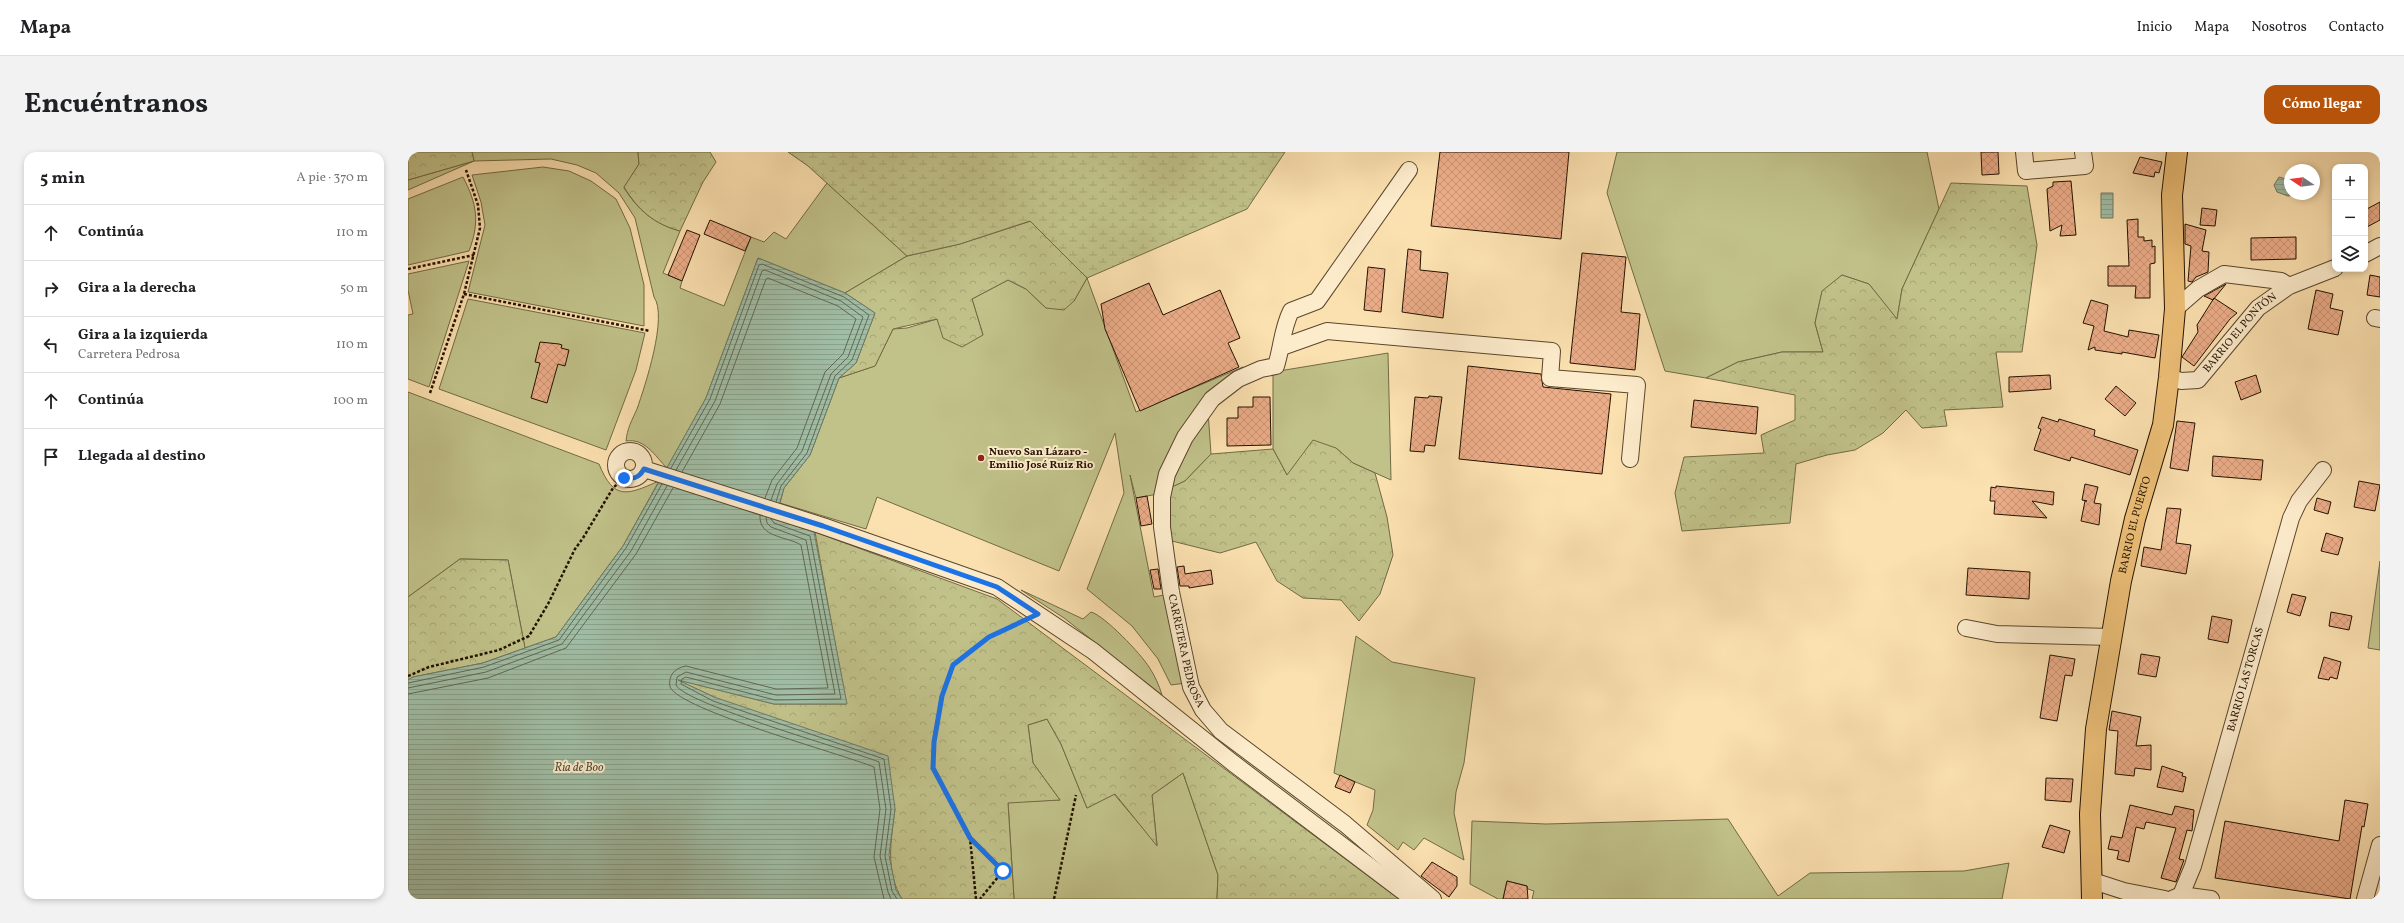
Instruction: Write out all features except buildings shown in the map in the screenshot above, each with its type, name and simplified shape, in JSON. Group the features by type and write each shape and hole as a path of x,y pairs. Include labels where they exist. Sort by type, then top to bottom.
{"main road":[{"name":"BARRIO EL PUERTO","path":"2091,890 2090,814 2096,729 2128,549 2163,425 2169,377 2175,309 2172,195 2177,152"}],"street":[{"path":"2024,152 2026,171 2085,166 2083,152"},
{"path":"1409,170 1317,301 1291,311 1283,326 1282,347 1326,331 1552,351 1550,378 1637,385 1630,459"},
{"path":"2368,252 2380,246"},
{"name":"BARRIO EL PONTÓN","path":"2169,377 2181,381 2198,380 2258,308 2289,286 2332,269"},
{"name":"BARRIO EL PONTÓN","path":"2175,309 2198,289 2224,274 2281,281 2289,286"},
{"name":"CARRETERA PEDROSA","path":"1282,347 1276,366 1261,369 1238,379 1212,399 1185,437 1167,474 1162,497 1162,527 1171,592 1191,687 1203,710 1221,731 1345,824 1433,899"},
{"path":"627,451 637,452 644,461 644,469 640,475 633,480 624,478 617,472 615,467 621,454 627,451"},
{"path":"644,469 823,526 997,587 1093,651 1233,763 1413,899"},
{"name":"BARRIO LAS TORCAS","path":"2211,899 2177,897 2193,866 2291,518 2299,501 2323,470"},
{"path":"1966,628 1997,634 2112,637"},
{"path":"2365,899 2380,845"},
{"path":"2091,890 2124,891 2165,899"}],"path":[{"path":"430,393 464,294 480,228 478,205 466,170"},
{"path":"408,269 474,254"},
{"path":"464,294 650,331"},
{"path":"408,676 429,667 499,650 529,636 548,604 575,549 613,488 624,478"},
{"path":"980,899 1003,871 970,838 933,768 934,742 942,696 953,665 989,637 1038,614"},
{"path":"1054,899 1076,795"},
{"path":"970,838 976,899"}],"green space":[{"path":"408,152 472,152 474,161 408,180"},
{"path":"472,152 638,152 639,164 624,188 635,203 648,215 662,224 680,231 663,273 682,281 680,288 724,306 751,237 764,242 774,232 786,239 827,183 907,256 845,293 758,258 706,398 667,468 654,453 644,445 639,442 626,441 650,369 657,335 658,320 658,307 654,297 635,218 619,193 596,173 577,165 551,159 474,161"},
{"path":"638,152 710,152 716,162 703,182 680,231 662,224 648,215 635,203 624,187 639,164"},
{"path":"788,152 1285,152 1247,209 1087,278 1030,221 960,244 907,256 808,166"},
{"path":"1617,152 1927,152 1939,209 1902,289 1897,320 1869,284 1842,275 1822,292 1815,323 1823,352 1782,352 1738,362 1706,378 1665,371 1607,193"},
{"path":"474,161 408,190 408,180"},
{"path":"543,167 569,171 591,181 616,199 630,228 644,285 644,326 468,292 485,225 481,202 472,175"},
{"path":"463,177 474,205 476,222 469,251 408,265 408,199"},
{"path":"1951,183 2027,186 2037,245 2022,352 1996,352 2003,407 1944,410 1947,426 1922,428 1906,410 1883,433 1855,450 1827,455 1796,464 1790,523 1682,531 1675,493 1684,457 1764,453 1761,435 1795,420 1795,395 1706,378 1738,362 1782,352 1823,352 1815,323 1822,291 1842,275 1869,284 1897,319 1902,289"},
{"path":"1031,221 1087,278 1074,301 1064,310 1046,308 1026,289 1008,280 972,299 983,335 962,347 943,338 937,319 893,329 875,366 839,378 856,363 875,313 845,293 907,256 960,244"},
{"path":"469,261 429,387 408,379 408,315 413,314 408,290 408,274"},
{"path":"1087,278 1136,412 1243,367 1209,392 1158,494 1136,498 1130,475 1154,597 1169,594 1186,683 1171,685 1158,659 1132,626 1087,589 1124,493 1115,433 1059,571 877,497 866,529 780,503 784,488 810,455 839,378 875,366 893,329 907,328 937,319 983,335 972,299 1008,280 1026,289 1046,308 1074,301"},
{"path":"468,299 645,333 636,370 606,450 439,389"},
{"path":"1388,353 1391,480 1353,463 1336,448 1287,475 1273,449 1273,372"},
{"path":"408,392 599,464 610,484 623,492 630,492 659,481 623,546 556,637 525,648 508,560 460,559 408,597"},
{"path":"1208,411 1211,454 1185,481 1172,487 1179,457"},
{"path":"1313,440 1336,448 1353,463 1375,473 1387,517 1393,555 1380,594 1359,621 1341,600 1303,598 1277,581 1256,542 1220,553 1172,541 1165,516 1172,487 1185,481 1211,454 1273,449 1287,475"},
{"path":"815,532 997,599 1399,899 1217,899 1218,875 1183,773 1152,795 1157,846 1115,794 1087,808 1061,744 1047,719 1028,725 1033,763 1060,800 1008,803 1014,899 902,899 893,877 891,866 891,844 895,809 714,697 675,679 774,704 846,704"},
{"path":"460,559 508,560 525,648 483,663 413,677 408,680 408,597"},
{"path":"2380,561 2380,650 2368,648"},
{"path":"1021,590 1083,619 1091,612 1105,620 1145,661 1155,677 1162,695 1064,618"},
{"path":"1356,636 1392,662 1475,678 1464,763 1456,792 1454,813 1464,860 1424,838 1414,850 1403,842 1398,850 1367,825 1373,810 1375,790 1334,773"},
{"path":"1047,719 1061,744 1087,808 1114,794 1157,845 1152,795 1183,773 1218,875 1217,899 1014,899 1008,802 1060,800 1033,763 1028,725"},
{"path":"1728,819 1778,896 1810,873 1964,871 2009,863 2002,899 1532,899 1534,891 1528,889 1527,886 1507,881 1503,899 1498,899 1470,884 1472,821 1546,824"}],"water":[{"path":"2279,177 2284,178 2284,195 2277,192 2274,185"},
{"path":"2101,193 2113,193 2113,218 2101,218"},
{"name":"Ría de Boo","path":"758,258 845,293 875,313 856,363 839,378 810,455 784,488 775,519 814,532 847,704 774,704 678,680 714,697 888,756 895,809 889,855 896,890 902,899 408,899 408,680 413,677 483,663 556,637 623,546 706,398"}],"place":[{"name":"Nuevo San Lázaro - Emilio José Ruiz Rio","path":"981,458"}],"route":[{"path":"624,478 633,480 640,475 644,469 823,526 997,587 1038,614 989,637 953,665 942,696 934,742 933,768 970,838 1003,871"}]}
